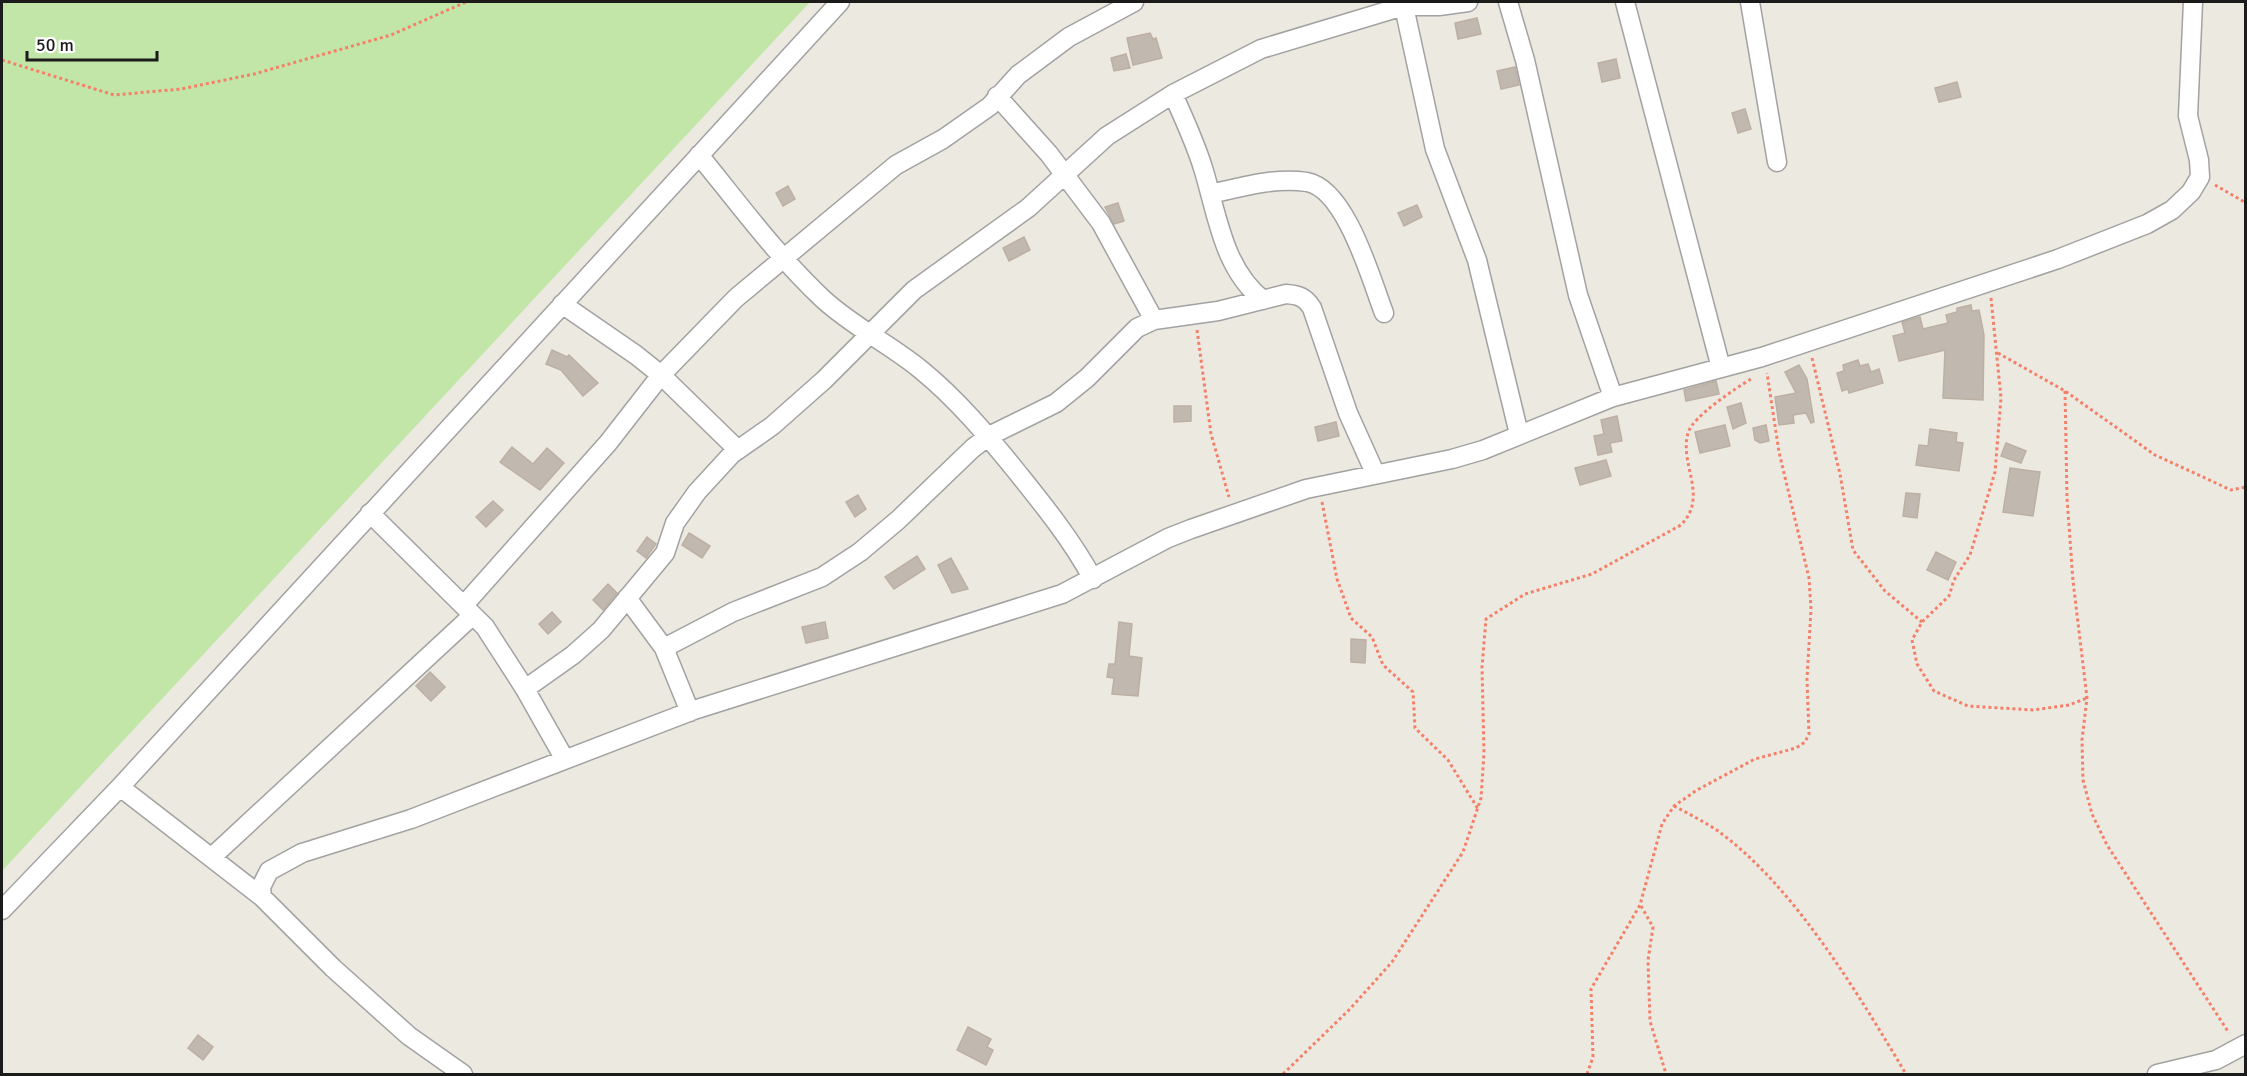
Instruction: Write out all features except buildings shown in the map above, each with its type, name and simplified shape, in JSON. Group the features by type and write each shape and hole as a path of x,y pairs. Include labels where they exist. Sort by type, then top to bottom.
{"street":[{"path":"2,910 120,787 840,2"},
{"path":"213,856 469,610 608,443 661,375 736,298 896,165 990,106 1018,75 1069,37 1134,2"},
{"path":"525,689 573,655 601,630 664,553 675,523 697,492 738,450 772,426 824,380 914,290 1011,221 1107,136 1173,94 1261,49 1404,4 1439,6 1468,2"},
{"path":"1508,2 1557,192 1578,295 1613,397"},
{"path":"1625,2 1721,368"},
{"path":"1750,2 1777,162"},
{"path":"262,897 261,887 269,871 302,853 411,819 564,758 690,712 1031,605 1093,579 1168,538 1234,514 1315,487 1452,459 1613,397 1809,342 2058,259 2147,224 2172,210 2191,192 2200,177 2199,160 2188,116 2193,2"},
{"path":"1404,4 1435,149 1477,260 1519,434"},
{"path":"1173,94 1191,134 1230,259 1244,283 1263,300"},
{"path":"997,96 1064,173 1101,223 1154,320"},
{"path":"699,155 784,260 826,302 868,335 894,349 921,370 989,436 1048,508 1072,541 1093,579"},
{"path":"1211,194 1288,181 1308,182 1322,188 1338,205 1351,229 1384,313"},
{"path":"664,648 733,612 822,577 860,552 989,436 1056,403 1087,378 1124,339 1137,328 1154,320 1196,314 1286,294 1306,299 1312,308 1348,412 1375,474"},
{"path":"562,304 661,375 738,450"},
{"path":"370,513 485,627 525,689 564,758"},
{"path":"627,598 664,648 690,712"},
{"path":"120,787 213,856 262,897 333,968 400,1028 463,1074"},
{"path":"2157,1074 2217,1060 2243,1047"}],"path":[{"path":"2,60 55,79 114,95 181,89 254,74 391,35 466,2"},
{"path":"2200,177 2246,203"},
{"path":"1989,282 2001,398 1995,472 1970,555 1954,580 1948,596 1922,622 1912,640 1917,664 1934,691 1968,706 2033,710 2069,705 2087,698"},
{"path":"1196,314 1211,434 1234,514"},
{"path":"1809,342 1840,474 1853,550 1885,591 1922,622"},
{"path":"1997,352 2065,392 2156,455 2231,490 2246,487"},
{"path":"1283,1074 1350,1009 1392,962 1463,852 1478,810 1484,753 1482,667 1486,619 1525,594 1592,574 1681,525 1691,515 1694,498 1687,444 1688,431 1701,416 1739,386 1766,370 1779,452 1809,578 1812,609 1807,679 1809,734 1805,742 1796,748 1755,759 1697,790 1674,806 1662,824 1640,905 1591,989 1593,1057 1587,1074"},
{"path":"2065,392 2070,546 2079,644 2087,698 2082,740 2083,780 2092,814 2107,845 2243,1047"},
{"path":"1315,487 1324,508 1337,579 1352,618 1372,637 1383,665 1410,687 1414,699 1415,728 1448,760 1478,810"},
{"path":"1674,806 1718,831 1756,865 1784,895 1865,1007 1906,1074"},
{"path":"1640,905 1653,927 1648,960 1650,1021 1666,1074"}],"green space":[{"path":"2,2 810,2 2,871"}]}
